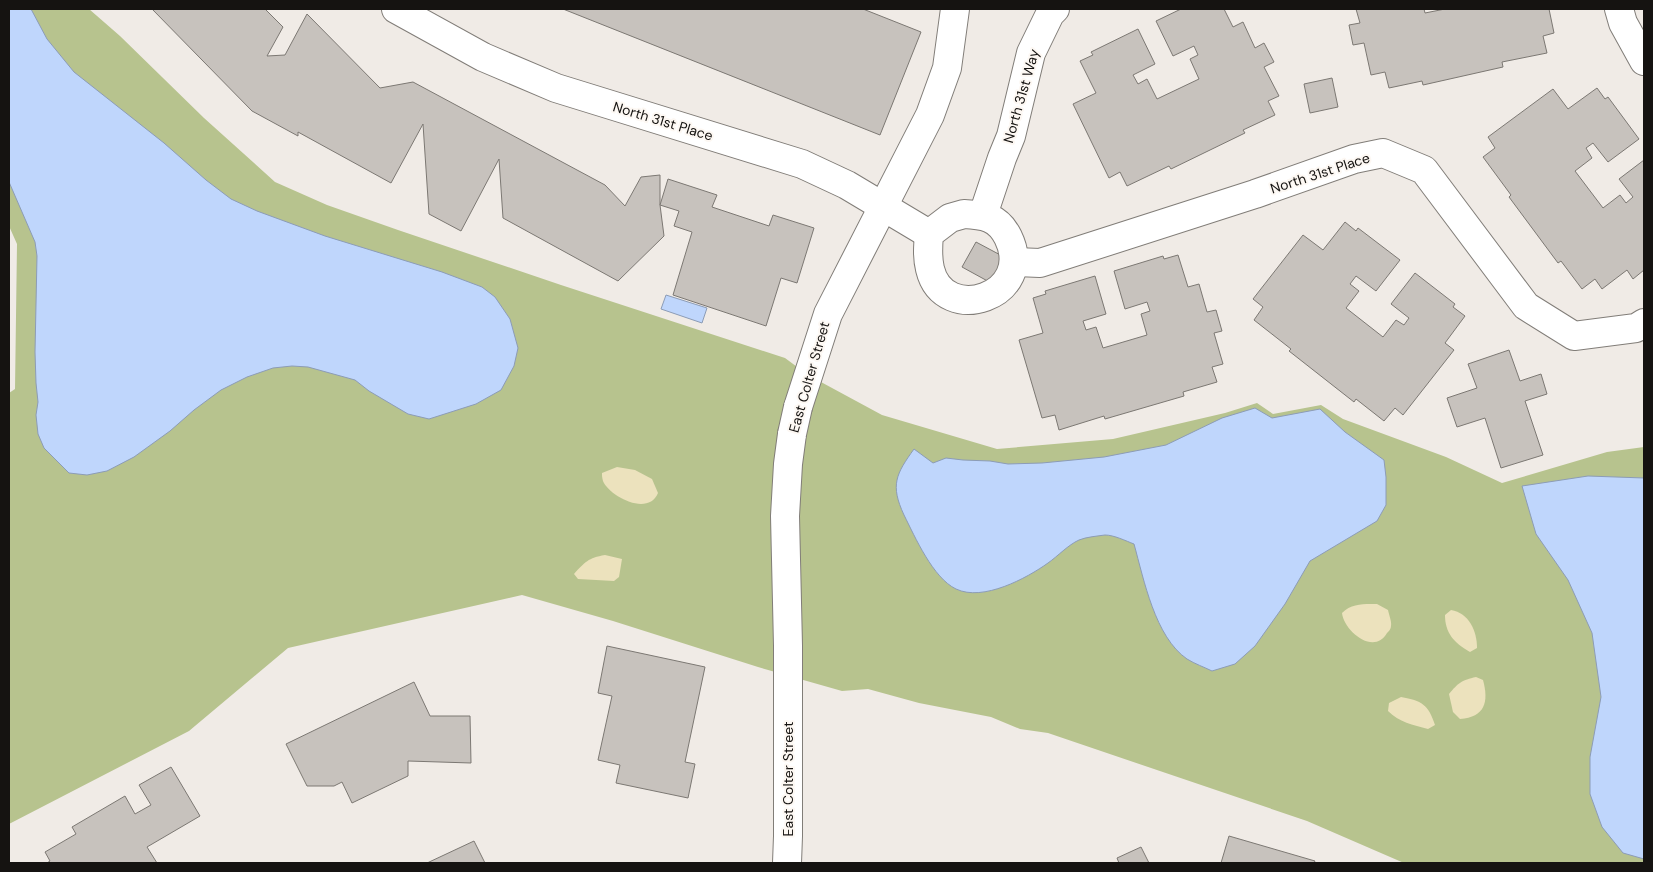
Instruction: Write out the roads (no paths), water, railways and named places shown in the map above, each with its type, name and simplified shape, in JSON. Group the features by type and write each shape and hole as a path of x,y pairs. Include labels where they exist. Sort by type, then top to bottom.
{"street":[{"name":"North 31st Place","path":"396,9 483,57 556,88 802,164 847,185 929,234"},
{"name":"East Colter Street","path":"787,863 788,646 785,516 792,434 798,407 828,314 930,115 947,68 955,9"},
{"name":"North 31st Way","path":"983,215 1011,136 1031,53 1054,9"},
{"path":"1619,9 1623,23 1644,61"},
{"name":"North 31st Place","path":"1014,262 1040,263 1354,160 1383,153 1424,170 1526,306 1574,336 1636,328 1644,323"},
{"path":"964,214 983,215 993,219 1004,229 1013,247 1014,262 1008,280 994,294 978,300 960,299 947,293 937,284 930,271 928,257 929,234 950,218 964,214"}],"water":[{"path":"9,9 31,9 47,39 74,72 231,199 257,211 325,236 442,272 482,287 495,297 510,319 518,348 514,366 501,390 476,404 429,419 408,414 369,391 355,380 308,367 273,368 247,377 221,390 134,457 107,471 87,475 69,473 44,448 38,434 35,352 37,256 35,242 9,182"},
{"path":"666,295 707,308 702,323 661,309"},
{"path":"1255,408 1272,418 1320,409 1345,432 1384,460 1386,505 1377,521 1310,561 1285,604 1255,646 1235,664 1212,671 1187,659 1167,637 1152,607 1134,544 1109,535 1082,539 1075,542 1039,569 1017,581 979,593 967,592 956,589 948,584 932,567 904,515 897,496 896,488 899,473 914,449 933,463 946,458 1008,464 1104,457 1166,445 1222,418"},
{"path":"1588,476 1644,478 1644,859 1623,853 1602,827 1590,794 1590,757 1601,697 1592,633 1568,580 1536,534 1522,486"}]}
